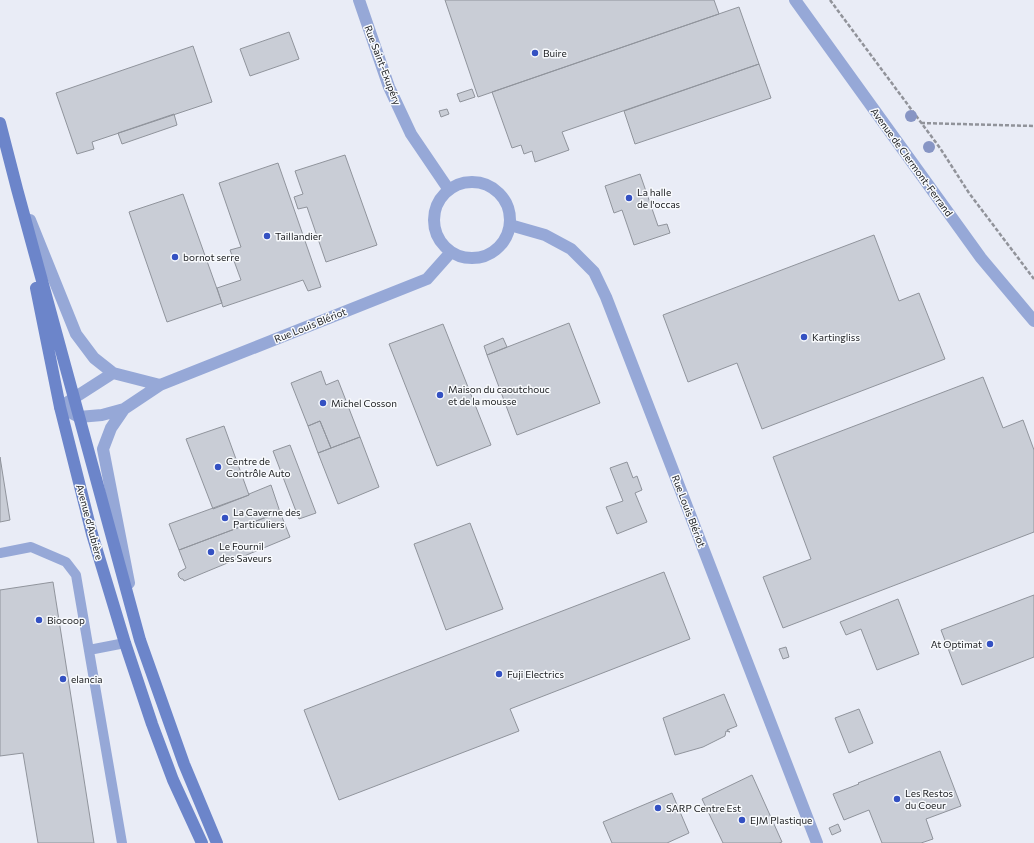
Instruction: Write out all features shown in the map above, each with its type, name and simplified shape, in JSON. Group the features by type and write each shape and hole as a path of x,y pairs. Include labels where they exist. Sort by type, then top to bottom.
{"main road":[{"name":"Avenue d'Aubière","path":"0,123 140,640 213,842"},
{"name":"Avenue d'Aubière","path":"17,189 60,407 92,534 125,643 152,724 173,780 202,843"}],"street":[{"name":"Rue Saint-Exupéry","path":"359,0 389,87 411,134 449,190"},
{"name":"Avenue de Clermont-Ferrand","path":"795,0 981,258 1034,321"},
{"path":"473,182 486,184 505,200 510,212 510,225 507,237 499,248 488,255 476,258 463,258 451,252 442,244 436,233 434,222 436,209 441,199 449,190 460,184 473,182"},
{"name":"Avenue d'Aubière","path":"17,189 76,334 94,358 113,373 160,385"},
{"name":"Rue Louis Blériot","path":"510,225 545,235 571,249 594,272 606,297 817,843"},
{"name":"Rue Louis Blériot","path":"160,385 427,279 451,252"},
{"path":"113,373 60,407 79,417 102,415 124,409"},
{"name":"Avenue d'Aubière","path":"140,640 103,449 111,428 124,409 160,385"}],"lane":[{"path":"0,553 31,547 66,562 76,575 122,843"},
{"path":"89,650 125,643"}],"path":[{"path":"830,0 940,148 969,193 1034,279"},
{"path":"921,123 1034,126"}],"building":[{"name":"Buire","path":"445,0 714,0 719,14 478,97"},
{"path":"739,7 759,64 562,132 569,150 535,162 532,151 524,154 521,145 512,148 492,92"},
{"path":"289,32 299,59 250,76 240,49"},
{"path":"193,46 212,102 92,142 94,149 77,154 56,93"},
{"path":"759,64 771,98 635,144 624,111"},
{"path":"472,89 475,97 460,102 457,94"},
{"path":"447,109 449,114 441,117 439,111"},
{"path":"174,114 177,125 122,144 118,133"},
{"path":"345,155 377,245 326,262 307,207 298,209 294,197 303,194 295,171"},
{"path":"278,163 321,287 308,291 303,280 223,307 217,288 241,280 230,250 241,247 219,183"},
{"name":"La halle de l'occas","path":"640,174 658,226 667,224 670,233 634,245 622,210 614,213 605,186"},
{"name":"bornot serre","path":"183,194 222,303 167,322 129,212"},
{"name":"Kartingliss","path":"874,235 899,301 919,293 945,359 762,429 737,363 688,382 663,315"},
{"path":"569,323 600,403 517,435 487,355"},
{"name":"Maison du caoutchouc et de la mousse","path":"443,324 491,445 437,466 389,344"},
{"path":"503,338 507,347 487,355 484,346"},
{"name":"Michel Cosson","path":"321,371 326,385 338,380 360,437 331,448 320,421 308,426 291,383"},
{"path":"983,377 1003,428 1023,420 1034,450 1034,532 783,628 763,577 811,559 773,457"},
{"path":"320,421 331,448 318,453 308,426"},
{"name":"Centre de Contrôle Auto","path":"224,426 249,495 213,509 186,439"},
{"path":"360,437 379,487 338,504 318,453"},
{"path":"290,445 316,513 299,519 273,451"},
{"path":"0,457 10,520 0,522"},
{"path":"627,462 633,478 637,476 642,490 635,493 647,522 617,534 606,507 623,501 610,468"},
{"name":"La Caverne des Particuliers","path":"271,485 280,512 179,550 169,524 249,495"},
{"path":"280,512 290,537 184,581 179,577 179,572 186,568 179,550"},
{"path":"470,523 503,609 446,630 414,544"},
{"name":"Fuji Electrics","path":"664,572 690,639 510,709 519,731 339,800 304,710"},
{"path":"53,582 94,843 38,843 23,753 0,756 0,590"},
{"name":"At Optimat","path":"1034,595 1034,657 962,685 941,630"},
{"path":"898,599 919,654 877,670 861,629 846,635 840,622"},
{"path":"786,647 789,657 783,659 779,649"},
{"path":"724,694 737,726 727,730 730,732 726,731 725,736 703,747 675,755 663,718"},
{"path":"859,709 873,743 849,753 835,718"},
{"name":"Les Restos du Coeur","path":"940,751 961,806 926,819 933,839 921,843 882,843 869,810 844,820 833,794"},
{"name":"EJM Plastique","path":"752,775 782,842 723,843 702,799"},
{"name":"SARP Centre Est","path":"672,793 689,833 667,843 612,843 603,822"},
{"path":"838,824 841,831 832,835 829,828"}],"place":[{"name":"Buire","path":"535,53"},
{"name":"La halle de l'occas","path":"629,198"},
{"name":"Taillandier","path":"267,236"},
{"name":"bornot serre","path":"175,257"},
{"name":"Kartingliss","path":"804,337"},
{"name":"Maison du caoutchouc et de la mousse","path":"440,395"},
{"name":"Michel Cosson","path":"323,403"},
{"name":"Centre de Contrôle Auto","path":"218,467"},
{"name":"La Caverne des Particuliers","path":"225,518"},
{"name":"Le Fournil des Saveurs","path":"211,552"},
{"name":"Biocoop","path":"39,620"},
{"name":"At Optimat","path":"990,644"},
{"name":"Fuji Electrics","path":"499,674"},
{"name":"elancia","path":"63,679"},
{"name":"Les Restos du Coeur","path":"897,799"},
{"name":"SARP Centre Est","path":"658,808"},
{"name":"EJM Plastique","path":"742,820"}]}
